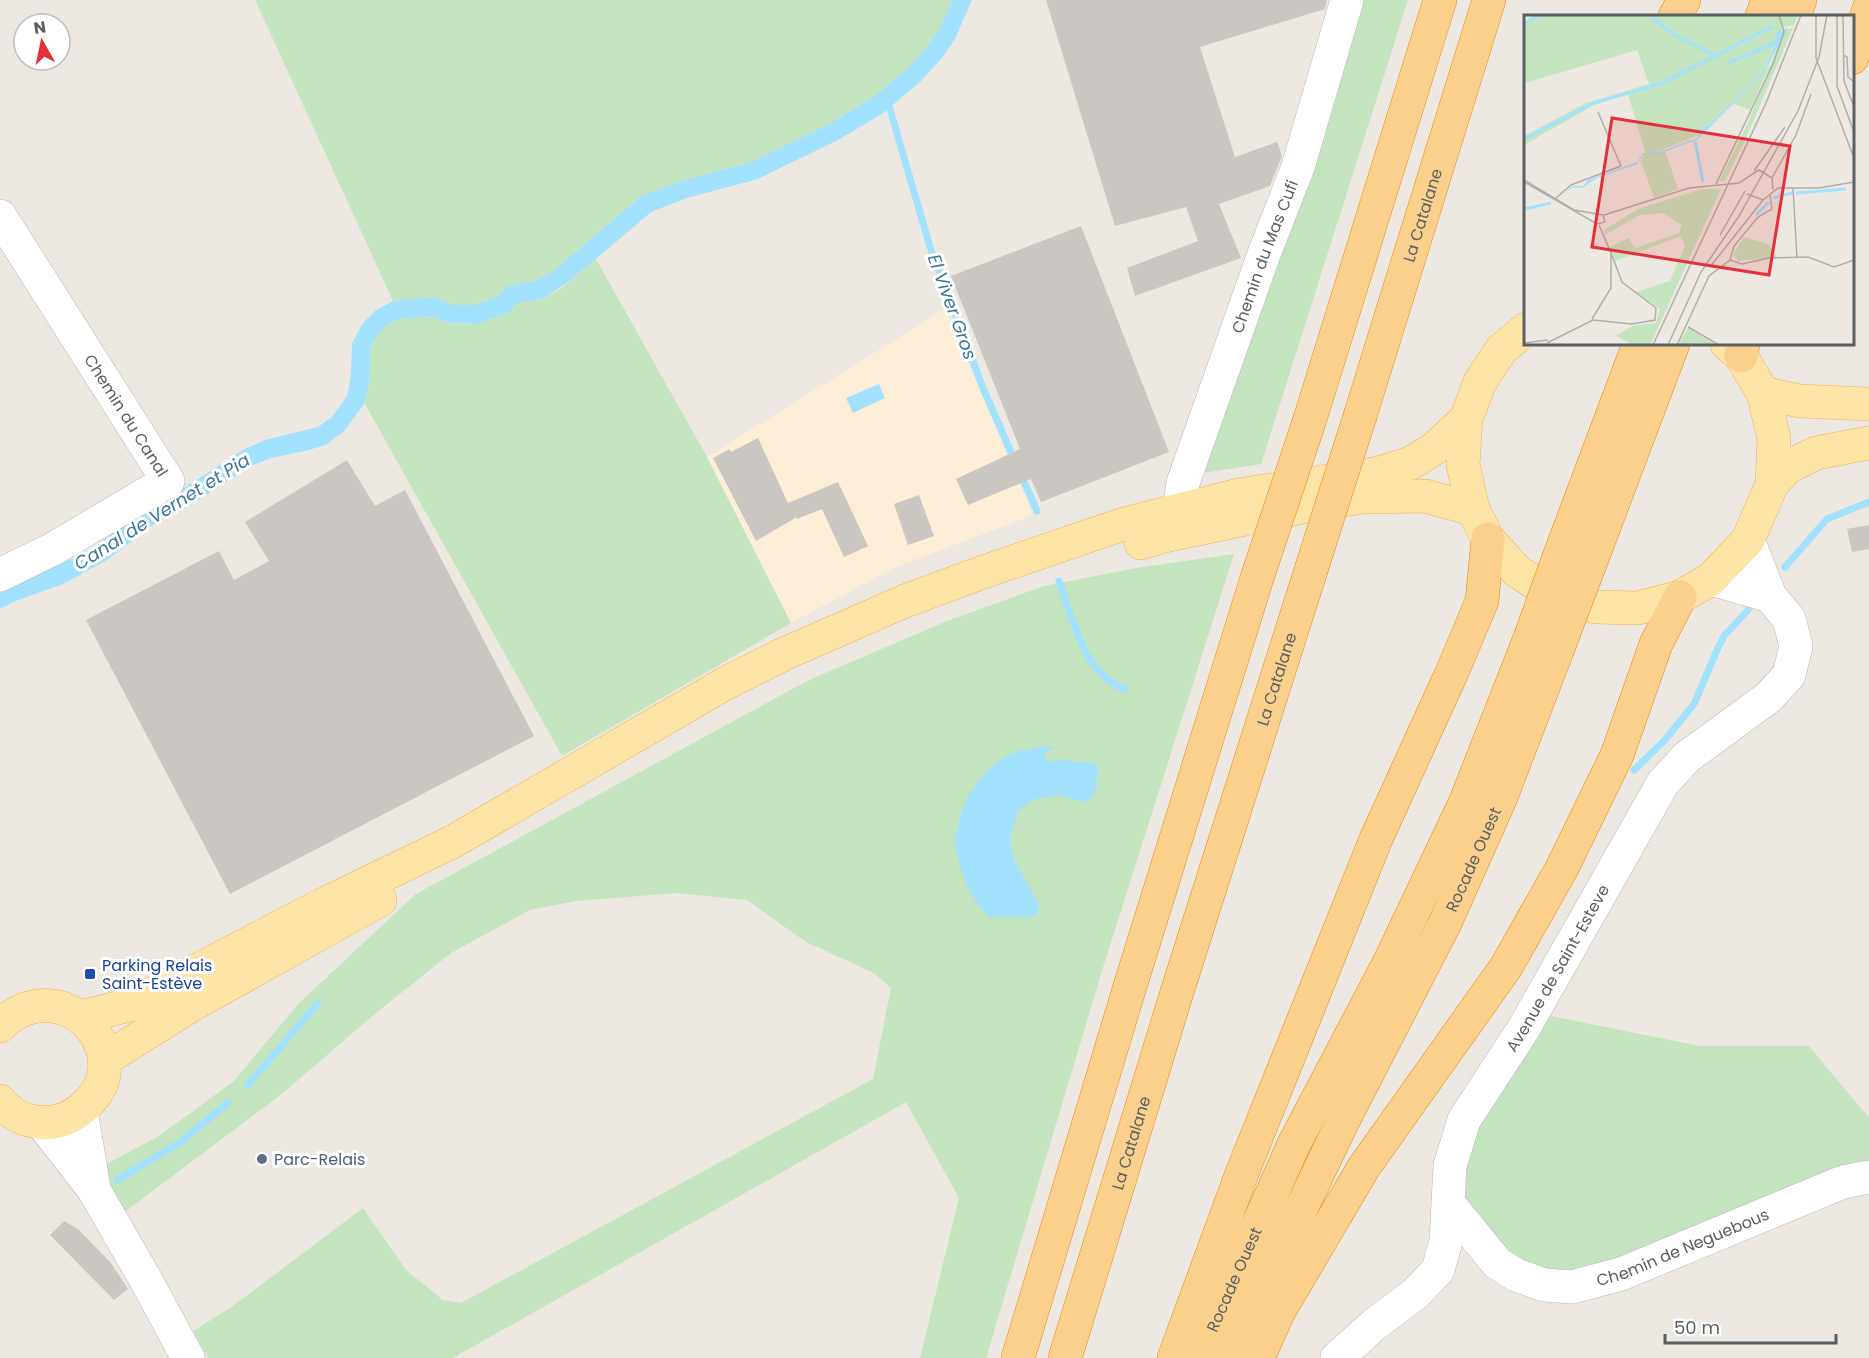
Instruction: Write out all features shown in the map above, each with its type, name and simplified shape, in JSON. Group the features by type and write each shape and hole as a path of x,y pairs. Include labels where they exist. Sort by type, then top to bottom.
{"highway":[{"path":"1018,1358 1134,972 1440,0"},
{"name":"La Catalane","path":"1065,1358 1177,992 1361,413 1489,0"},
{"path":"1676,15 1684,0"},
{"path":"1761,15 1768,0"},
{"path":"1794,15 1800,0"},
{"path":"1854,52 1869,9"},
{"name":"Rocade Ouest","path":"1232,1358 1342,1123 1445,923 1501,796 1544,644 1574,560 1639,345"},
{"name":"Rocade Ouest","path":"1574,560 1671,350"},
{"path":"1174,1358 1242,1173 1376,839 1454,670 1482,602 1488,539"},
{"path":"1258,1358 1279,1311 1364,1167 1506,967 1562,868 1617,755 1656,644 1680,597"},
{"name":"Rocade Ouest","path":"1199,1358 1293,1146 1389,963 1544,644"}],"main road":[{"path":"1524,331 1502,350 1479,382 1466,419 1463,465 1473,509 1488,539 1517,571 1553,595 1595,607 1638,608 1680,597 1711,579 1748,540 1772,484 1788,467 1816,453 1869,443"},
{"path":"1737,348 1763,393 1774,438 1772,484"},
{"path":"1763,393 1799,401 1869,404"},
{"path":"80,1017 130,1005 322,905 454,841 726,683 784,654 905,601 1124,524 1239,495 1390,470 1411,463 1435,448 1466,419"},
{"path":"104,1060 190,1006 579,786 802,666 941,606 1040,572 1164,536 1312,505 1362,497 1425,496 1473,509"},
{"path":"0,1026 21,1010 35,1006 53,1006 67,1010 80,1017 92,1029 100,1044 104,1060 103,1074 92,1099 81,1111 62,1120 42,1123 23,1119 6,1108 0,1101"}],"street":[{"name":"Chemin du Mas Cufi","path":"1179,510 1183,483 1264,254 1298,167 1347,0"},
{"name":"Chemin du Canal","path":"0,216 168,481 53,549 0,575"},
{"name":"Avenue de Saint-Esteve","path":"1337,1358 1375,1324 1415,1294 1438,1270 1446,1241 1450,1166 1464,1120 1524,1028 1663,783 1687,757 1769,698 1789,675 1796,646 1789,619 1770,596 1748,540"},
{"path":"1711,579 1770,596"},
{"path":"81,1111 94,1190"},
{"path":"42,1123 94,1190 188,1358"},
{"name":"Chemin de Neguebous","path":"1497,1263 1516,1275 1544,1284 1572,1287 1621,1274 1843,1182 1869,1177"},
{"path":"1449,1204 1497,1263"},
{"path":"1438,1270 1473,1262 1497,1263"}],"shaded area":[{"path":"945,309 1033,515 896,567 791,623 707,457"}],"green space":[{"path":"255,0 953,0 928,46 907,69 872,98 829,124 752,162 681,181 641,196 573,254 574,257 572,255 552,272 535,281 507,286 499,296 475,305 453,305 433,297 393,301"},
{"path":"1357,0 1408,0 1261,464 1197,474"},
{"path":"596,259 707,457 791,623 562,756 365,404 370,377 370,348 378,334 387,325 399,319 431,316 448,323 478,324 510,312 517,303 542,299 562,288"},
{"path":"1234,554 1101,974 986,1358 920,1358 959,1198 906,1102 453,1358 208,1358 193,1331 230,1308 363,1208 406,1270 443,1300 461,1303 873,1079 891,988 874,973 806,942 747,900 677,893 576,901 530,910 451,953 371,1017 282,1094 122,1214 97,1169 159,1136 234,1081 299,1003 416,894 809,680 947,621 1044,586 1136,568"},
{"path":"1546,1015 1700,1046 1809,1046 1869,1118 1869,1163 1628,1258 1585,1270 1565,1272 1547,1271 1521,1262 1500,1246 1463,1205 1463,1168 1476,1126"}],"water":[{"name":"Canal de Vernet et Pia","path":"953,0 972,0 955,39 942,58 920,82 882,114 838,140 758,179 687,198 651,212 570,281 542,299 517,303 510,312 478,324 448,323 431,316 399,319 387,325 370,348 370,377 365,403 344,431 327,444 271,458 251,466 189,506 153,525 107,560 63,584 0,609 0,589 72,559 97,545 143,510 181,490 243,450 265,440 318,427 332,417 347,396 351,375 352,343 363,323 376,310 393,301 433,297 453,305 475,305 499,296 507,286 535,281 552,272 641,196 681,181 752,162 829,124 872,98 907,69 928,46"},
{"path":"879,384 885,398 853,413 846,398"},
{"path":"1055,747 1044,753 1047,762 1060,760 1095,763 1099,768 1094,796 1086,802 1058,795 1035,799 1018,811 1010,837 1013,858 1039,905 1037,915 989,917 970,892 958,860 955,837 962,810 972,789 995,764 1015,752"}],"building":[{"path":"1046,0 1327,0 1325,9 1200,47 1235,157 1277,142 1282,156 1270,186 1219,204 1241,258 1135,296 1127,268 1198,241 1186,207 1115,226"},
{"path":"1081,226 1169,452 1041,502 1031,479 968,505 956,479 1020,449 951,276"},
{"path":"758,438 788,503 838,482 868,546 844,557 822,509 797,519 797,517 756,541 713,458 729,449 731,452"},
{"path":"347,460 375,506 405,490 534,736 230,894 86,620 219,551 234,580 269,561 245,522"},
{"path":"919,495 934,536 908,545 894,504"},
{"path":"1869,525 1869,549 1852,552 1847,529"},
{"path":"64,1221 78,1229 111,1263 128,1289 114,1300 50,1235"}],"waterway":[{"name":"El Viver Gros","path":"887,99 930,247 983,388 1014,459"},
{"name":"El Viver Gros","path":"1021,475 1037,511"},
{"name":"El Viver Gros","path":"1785,567 1827,519 1869,502"},
{"name":"El Viver Gros","path":"1059,581 1075,627 1090,658 1111,682 1125,689"},
{"name":"El Viver Gros","path":"1634,770 1665,740 1694,704 1724,636 1748,610"},
{"path":"248,1085 318,1003"},
{"path":"117,1180 179,1143 228,1103"}],"place":[{"name":"Parking Relais Saint-Estève","path":"90,974"},
{"name":"Parc-Relais","path":"262,1159"}]}
